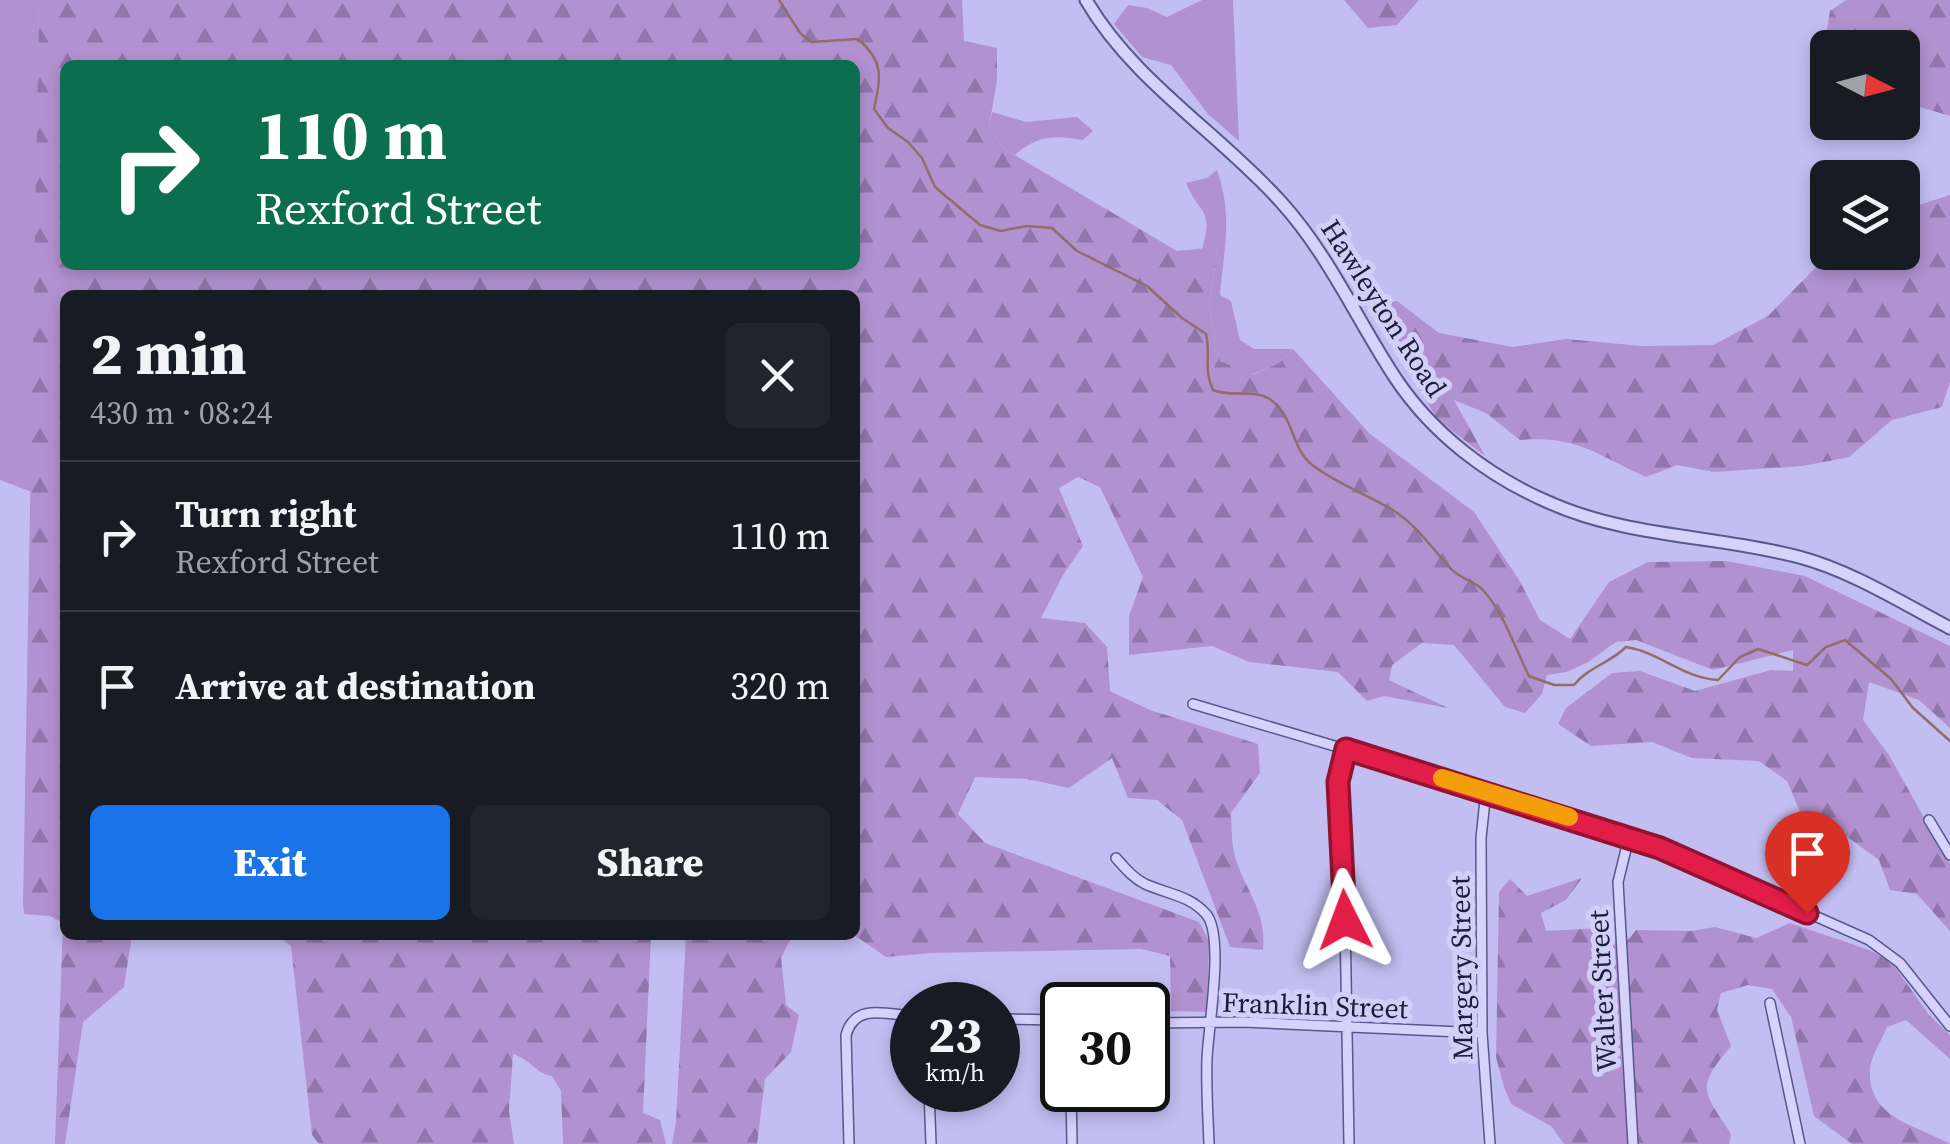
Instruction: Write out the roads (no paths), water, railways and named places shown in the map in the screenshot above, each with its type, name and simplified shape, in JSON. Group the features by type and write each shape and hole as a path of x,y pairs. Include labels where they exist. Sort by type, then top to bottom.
{"street":[{"name":"Hawleyton Road","path":"1086,0 1126,53 1296,219 1339,280 1396,378 1438,430 1487,468 1558,506 1613,525 1784,554 1822,565 1950,628"},
{"path":"1193,704 1486,791 1673,852 1869,940 1900,964 1950,1026"},
{"path":"1346,749 1338,782 1349,1144"},
{"name":"Margery Street","path":"1486,791 1482,838 1482,1033 1490,1144"},
{"path":"1929,820 1950,856"},
{"name":"Walter Street","path":"1628,837 1618,882 1633,1144"},
{"path":"1116,858 1134,877 1178,894 1213,923 1215,944 1206,1062 1210,1144"},
{"path":"1770,1003 1800,1144"},
{"path":"849,1144 848,1026 853,1017 890,1014"},
{"name":"Franklin Street","path":"1170,1023 1244,1022 1482,1033"},
{"path":"930,1112 931,1144"},
{"path":"1071,1112 1072,1144"}],"waterway":[{"path":"779,0 800,33 811,42 858,39 866,47 878,70 874,109 888,128 922,158 935,187 980,225 1001,231 1026,226 1052,228 1077,251 1147,286 1206,334 1208,375 1213,390 1258,394 1271,400 1279,407 1311,464 1408,522 1454,571 1489,598 1529,676 1554,685 1574,685 1626,647 1693,675 1718,680 1740,657 1758,649 1807,665 1826,647 1845,640 1891,679 1913,708 1950,741"}]}
